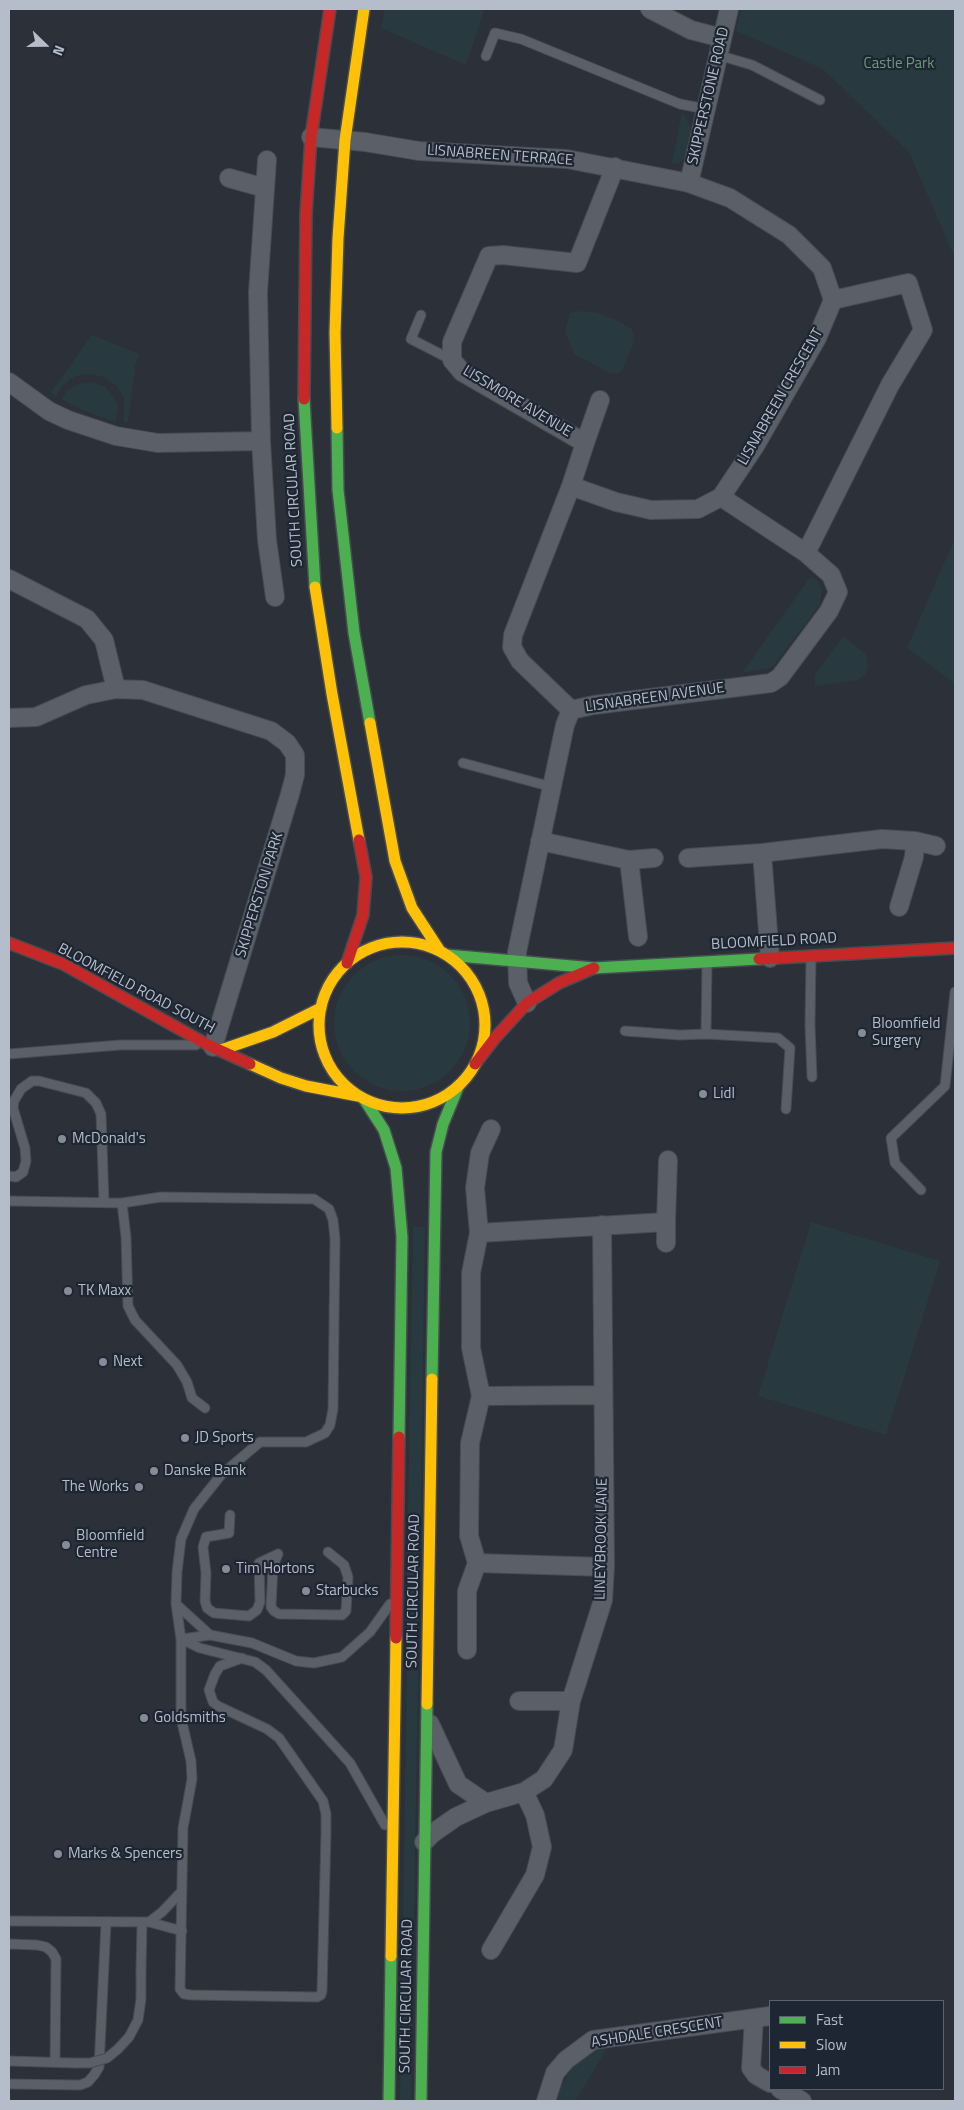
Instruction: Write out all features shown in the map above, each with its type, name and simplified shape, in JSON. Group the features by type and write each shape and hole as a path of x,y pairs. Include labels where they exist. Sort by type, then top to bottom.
{"main road":[{"name":"SOUTH CIRCULAR ROAD","path":"330,9 311,137 306,214 304,396 315,586 332,694 366,877 363,914 347,963"},
{"path":"364,9 345,140 338,238 335,333 338,490 354,632 395,861 412,908 443,953 466,971 478,992 485,1016 484,1041 475,1064 460,1085 443,1097 424,1105 397,1107 384,1106 361,1097 339,1079 326,1058 320,1033 321,1008 331,984 347,963 367,950 391,942 416,943 443,953"},
{"name":"BLOOMFIELD ROAD SOUTH","path":"9,943 63,964 214,1047 281,1078 306,1086 361,1097"},
{"name":"BLOOMFIELD ROAD","path":"443,953 594,968 955,948"},
{"name":"BLOOMFIELD ROAD","path":"475,1064 495,1038 527,1003 559,983 594,968"},
{"name":"BLOOMFIELD ROAD SOUTH","path":"214,1047 264,1035 321,1008"},
{"name":"SOUTH CIRCULAR ROAD","path":"420,2101 436,1152 444,1124 460,1085"},
{"name":"SOUTH CIRCULAR ROAD","path":"361,1097 384,1130 396,1168 402,1237 389,2101"}],"street":[{"path":"650,9 691,30 722,38"},
{"name":"SKIPPERSTONE ROAD","path":"689,184 729,9"},
{"name":"LISNABREEN TERRACE","path":"311,137 419,151 567,159 615,167 689,184"},
{"path":"267,160 258,292 261,441 267,540 275,597"},
{"name":"LISSMORE AVENUE","path":"585,443 462,372 452,360 452,342 489,256 503,255 577,263 615,167"},
{"path":"229,178 265,188"},
{"path":"689,184 730,198 789,235 822,268 833,300 908,283 923,330 890,385 806,554"},
{"name":"LISNABREEN CRESCENT","path":"570,486 616,502 651,510 698,509 721,497 751,453 786,395 817,338 833,300"},
{"path":"9,382 49,411 68,420 116,436 158,443 261,441"},
{"name":"LISSMORE AVENUE","path":"571,710 520,661 512,647 513,635 570,486 600,400"},
{"name":"LISNABREEN AVENUE","path":"527,1003 518,983 516,961 565,725 571,710 594,705 771,683 780,677 829,612 838,592 832,575 806,554 721,497"},
{"path":"9,579 87,619 104,640 116,689 86,695 36,717 9,718"},
{"name":"SKIPPERSTON PARK","path":"116,689 143,690 271,731 287,742 295,756 295,775 290,794 214,1047"},
{"path":"688,858 762,853 882,839 915,841 936,846"},
{"path":"540,841 629,860 654,858"},
{"path":"899,907 914,857 915,841"},
{"path":"762,853 770,958"},
{"path":"629,860 638,937"},
{"path":"467,1650 467,1591 477,1563 469,1536 470,1442 481,1396 471,1348 471,1273 479,1233 475,1188 480,1153 491,1128"},
{"path":"666,1243 668,1160"},
{"path":"479,1233 666,1222"},
{"name":"LINEYBROOK LANE","path":"424,1842 433,1833 456,1817 486,1803 524,1792 544,1779 562,1750 571,1701 603,1600 605,1566 602,1225"},
{"path":"481,1396 604,1395"},
{"path":"477,1563 605,1566"},
{"path":"520,1701 571,1701"},
{"path":"426,1717 458,1784 486,1803"},
{"path":"491,1950 535,1875 542,1847 535,1815 524,1792"},
{"path":"762,2017 752,2068 756,2075 769,2082"},
{"name":"ASHDALE CRESCENT","path":"546,2101 555,2073 578,2049 592,2040 762,2017"},
{"path":"782,2090 802,2101"}],"lane":[{"path":"486,56 496,33 521,39 680,104 706,109"},
{"path":"718,55 752,64 820,100"},
{"path":"421,315 411,339 452,360"},
{"path":"463,763 552,787"},
{"path":"810,956 812,1077"},
{"path":"706,1034 707,961"},
{"path":"921,1190 895,1163 891,1138 945,1086 955,992"},
{"path":"625,1031 778,1038 790,1048 786,1109"},
{"path":"9,1054 120,1045 214,1047"},
{"path":"9,1176 16,1177 23,1172 26,1161 25,1148 13,1108 14,1101 21,1089 32,1081 39,1081 86,1093 96,1103 101,1114 104,1202"},
{"path":"9,1201 122,1203 161,1197 314,1199 329,1209 333,1220 335,1281 330,1425 325,1433 306,1442 260,1442 221,1474 194,1509 181,1539 176,1604 181,1639 181,1718 191,1761 192,1779 184,1819 180,1989 184,1994 317,1997 321,1995 326,1814 323,1801 279,1738 267,1729 218,1706 211,1697 210,1682 220,1666 242,1658"},
{"path":"122,1203 126,1237 128,1306 135,1320 177,1365 187,1382 192,1398 205,1408"},
{"path":"230,1515 229,1533 206,1537 203,1547 206,1573 204,1601 207,1608 214,1613 249,1616 257,1610 260,1602 258,1563 278,1554 273,1566 271,1607 274,1612 278,1614 342,1615 346,1611 348,1577 344,1565 328,1552"},
{"path":"181,1639 210,1635 252,1643 296,1661 314,1663 342,1657 370,1632 397,1594"},
{"path":"176,1604 210,1635"},
{"path":"181,1639 200,1648 255,1662 266,1670 350,1763 392,1838"},
{"path":"145,1923 162,1912 182,1891"},
{"path":"9,1921 145,1923 182,1931"},
{"path":"9,2084 80,2085 88,2082 94,2075 99,2066 106,1923"},
{"path":"9,2061 90,2063 107,2058 118,2049 129,2037 138,2020 145,1923"},
{"path":"9,1944 46,1947 56,1959 55,2062"}],"green space":[{"path":"385,9 485,9 466,65 381,28"},
{"name":"Castle Park","path":"741,9 955,9 955,259 909,152 823,69 736,31"},
{"path":"682,111 691,128 686,156 679,164 672,163"},
{"path":"582,311 598,313 632,329 635,339 623,369 618,374 610,373 574,354 565,331 570,313"},
{"path":"92,335 139,354 135,366 128,422 124,421 124,398 117,386 104,377 90,374 76,376 63,385 56,396 51,392"},
{"path":"92,382 105,387 115,399 118,408 115,422 82,410 61,399 68,390 78,384"},
{"path":"955,538 955,684 907,648"},
{"path":"811,576 818,582 822,590 820,604 774,665 769,668 742,673"},
{"path":"843,636 866,654 868,665 866,674 857,680 815,686 815,675"},
{"path":"402,955 428,960 440,966 450,975 459,985 465,997 470,1023 465,1049 459,1061 450,1071 440,1080 428,1086 402,1091 376,1086 364,1080 354,1071 345,1061 339,1049 334,1023 339,997 345,985 354,975 364,966 376,960"},
{"path":"811,1222 940,1261 886,1435 758,1396"},
{"path":"413,1227 425,1227 419,1630 406,1630"},
{"path":"407,1671 418,1671 411,2101 400,2101"},
{"path":"609,2045 575,2101 557,2101 560,2088 573,2067 584,2056 600,2046"}],"traffic: fast":[{"path":"304,399 315,587"},
{"path":"337,428 338,490 354,633 370,723"},
{"path":"447,955 594,968 759,959"},
{"path":"432,1379 436,1152 443,1124 459,1085"},
{"path":"364,1099 384,1130 396,1168 402,1237 399,1437"},
{"path":"421,2101 427,1704"},
{"path":"389,2101 391,1956"}],"traffic: slow":[{"path":"337,428 335,333 338,238 345,140 364,9"},
{"path":"315,587 332,694 359,840"},
{"path":"370,723 395,861 412,908 440,951"},
{"path":"402,942 426,946 441,952 466,973 475,986 481,1001 485,1025 481,1049 475,1064 454,1089 441,1098 426,1104 402,1108 378,1104 363,1098 338,1077 329,1064 323,1049 319,1025 323,1001 329,986 350,961 363,952 378,946 402,942"},
{"path":"221,1050 273,1032 321,1008"},
{"path":"250,1064 281,1078 306,1086 358,1096"},
{"path":"427,1704 432,1379"},
{"path":"391,1956 396,1638"}],"traffic: jam":[{"path":"304,399 306,214 311,137 330,9"},
{"path":"347,963 363,915 366,877 359,840"},
{"path":"9,943 63,964 208,1045 250,1064"},
{"path":"759,959 955,948"},
{"path":"475,1064 495,1038 527,1003 559,983 594,968"},
{"path":"396,1638 399,1437"}],"place":[{"name":"Bloomfield Surgery","path":"862,1033"},
{"name":"Lidl","path":"703,1094"},
{"name":"McDonald's","path":"62,1139"},
{"name":"TK Maxx","path":"68,1291"},
{"name":"Next","path":"103,1362"},
{"name":"JD Sports","path":"185,1438"},
{"name":"Danske Bank","path":"154,1471"},
{"name":"The Works","path":"139,1487"},
{"name":"Bloomfield Centre","path":"66,1545"},
{"name":"Tim Hortons","path":"226,1569"},
{"name":"Starbucks","path":"306,1591"},
{"name":"Goldsmiths","path":"144,1718"},
{"name":"Marks & Spencers","path":"58,1854"}]}
